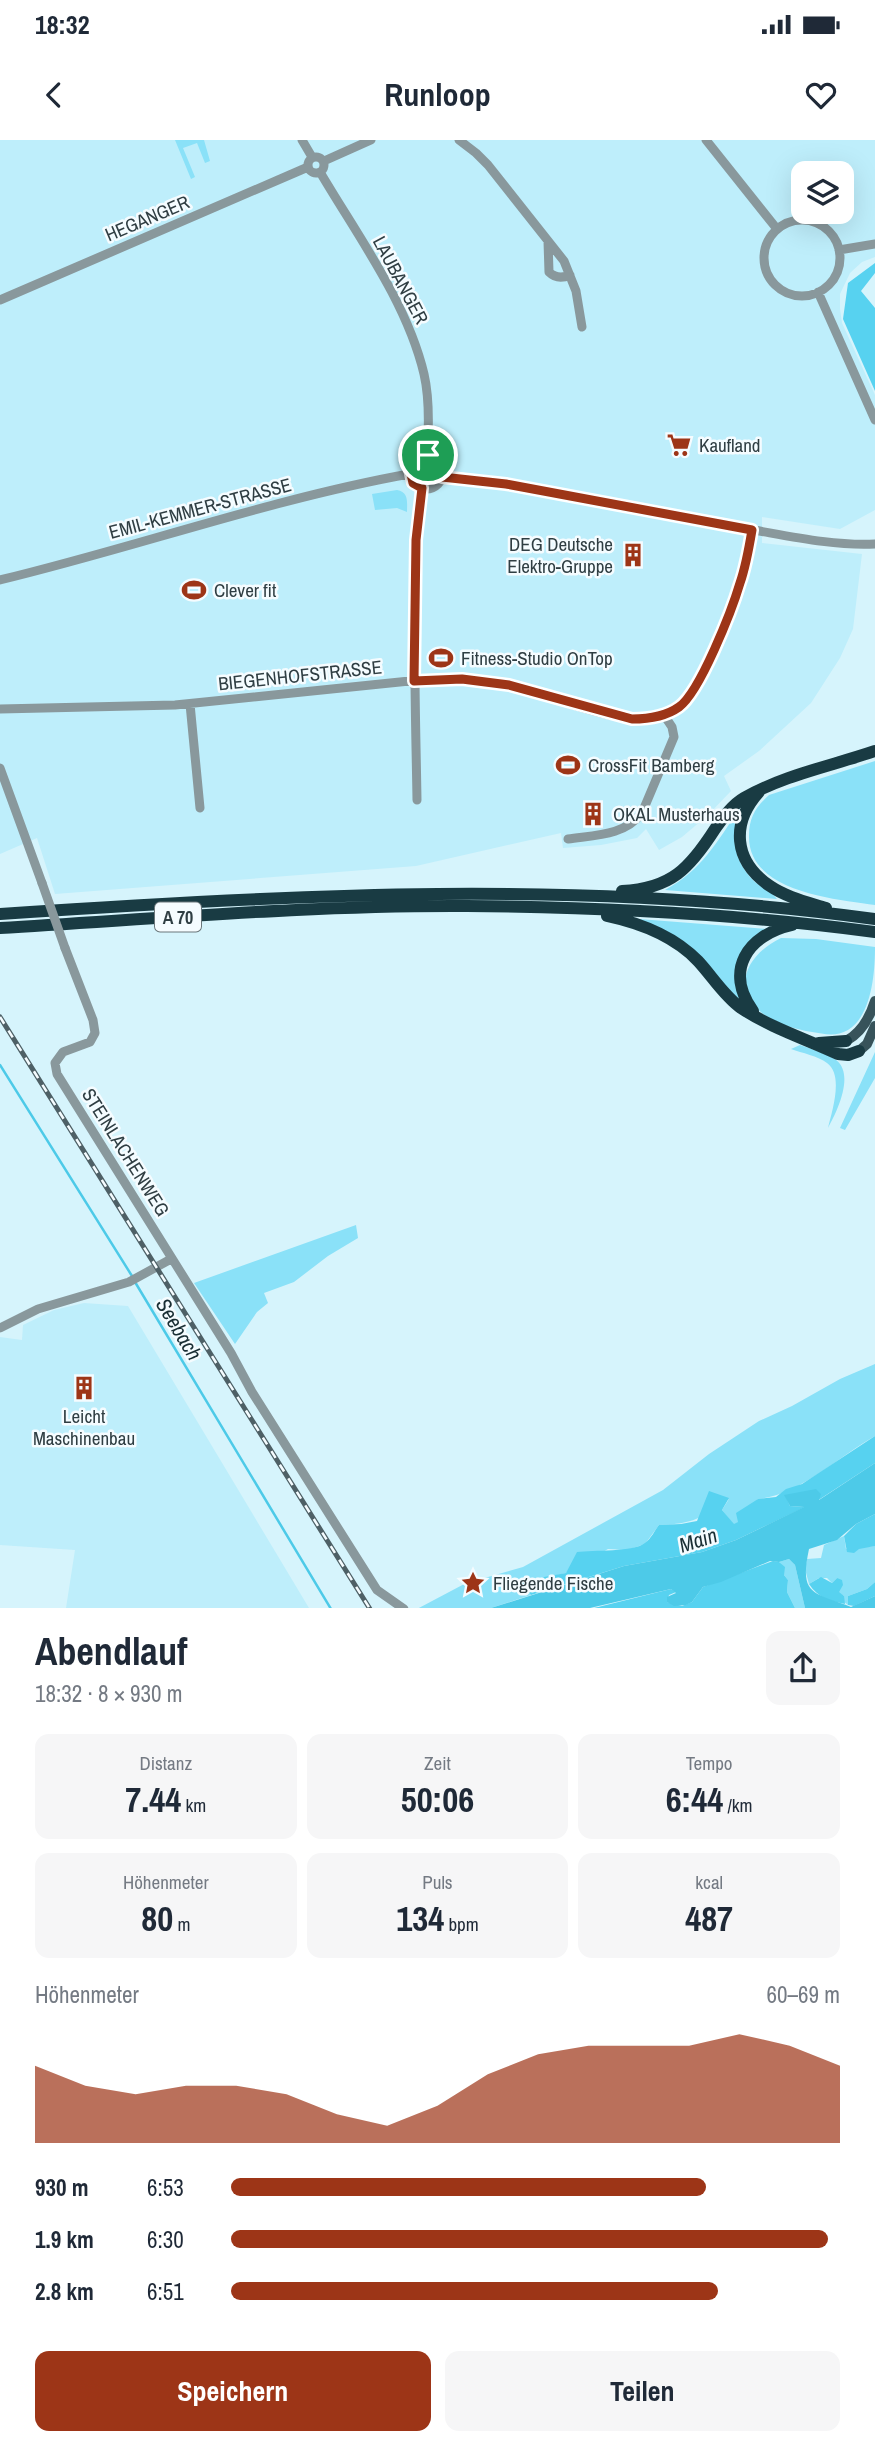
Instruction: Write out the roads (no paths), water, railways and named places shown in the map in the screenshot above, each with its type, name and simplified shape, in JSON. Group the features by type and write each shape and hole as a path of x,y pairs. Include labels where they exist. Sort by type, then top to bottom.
{"highway":[{"path":"575,902 667,882 693,862 741,799 762,789 875,751"},
{"path":"762,789 746,809 739,830 740,844 748,865 764,882 784,894 848,916"},
{"name":"A 70","path":"0,914 141,904 331,896 465,894 802,923 875,932"},
{"path":"575,902 667,937 696,958 738,1006 775,1027 838,1054 848,1055 859,1051"},
{"name":"A 70","path":"0,928 335,909 575,902 711,903 875,919"},
{"path":"757,1017 744,998 740,986 740,973 746,954 767,934 802,923"},
{"path":"814,1042 846,1041"}],"main road":[{"path":"846,1041 862,1027 875,1001"},
{"path":"859,1051 867,1044 875,1026"}],"street":[{"path":"302,140 312,157"},
{"path":"324,161 371,140"},
{"path":"459,140 488,165 564,261 576,291 582,327"},
{"path":"706,140 777,229"},
{"path":"312,157 320,157 324,161"},
{"path":"312,157 308,167 314,173 320,172 324,161"},
{"name":"HEGANGER","path":"0,300 308,167"},
{"name":"LAUBANGER","path":"320,172 391,293 410,331 426,386 428,455"},
{"path":"808,221 828,231 839,250 833,279 818,292 808,295 786,293 770,279 765,269 765,247 777,229 786,223 808,221"},
{"path":"548,241 549,272 563,278 570,275"},
{"path":"839,250 875,244"},
{"path":"818,292 875,420"},
{"path":"428,455 439,462 443,469 442,477 434,487 422,488 413,483 409,474 413,462 428,455"},
{"name":"EMIL-KEMMER-STRASSE","path":"0,580 304,498 409,474"},
{"path":"442,477 506,484 769,533 868,546 875,538"},
{"path":"417,800 414,681 416,540 422,488"},
{"path":"568,839 622,831 642,813 674,737 672,727 664,715 686,700 706,664 740,582 752,530"},
{"name":"BIEGENHOFSTRASSE","path":"0,709 190,704 414,681 462,679 516,686 620,717 646,719 664,715"},
{"path":"190,704 200,808"},
{"name":"STEINLACHENWEG","path":"0,768 93,1020 95,1033 90,1042 63,1052 55,1062 61,1081 377,1590 404,1608"},
{"path":"0,1328 38,1309 129,1282 171,1259"}],"waterway":[{"name":"Seebach","path":"0,1065 132,1276"},
{"name":"Seebach","path":"135,1282 330,1608"}],"railway":[{"path":"0,1017 369,1608"}],"place":[{"name":"Kaufland","path":"679,445"},
{"name":"DEG Deutsche Elektro-Gruppe","path":"633,555"},
{"name":"Clever fit","path":"194,590"},
{"name":"Fitness-Studio OnTop","path":"441,658"},
{"name":"CrossFit Bamberg","path":"568,765"},
{"name":"OKAL Musterhaus","path":"593,814"},
{"name":"Leicht Maschinenbau","path":"84,1388"},
{"name":"Fliegende Fische","path":"473,1583"}],"water label":[{"name":"Main","path":"698,1540"}]}
